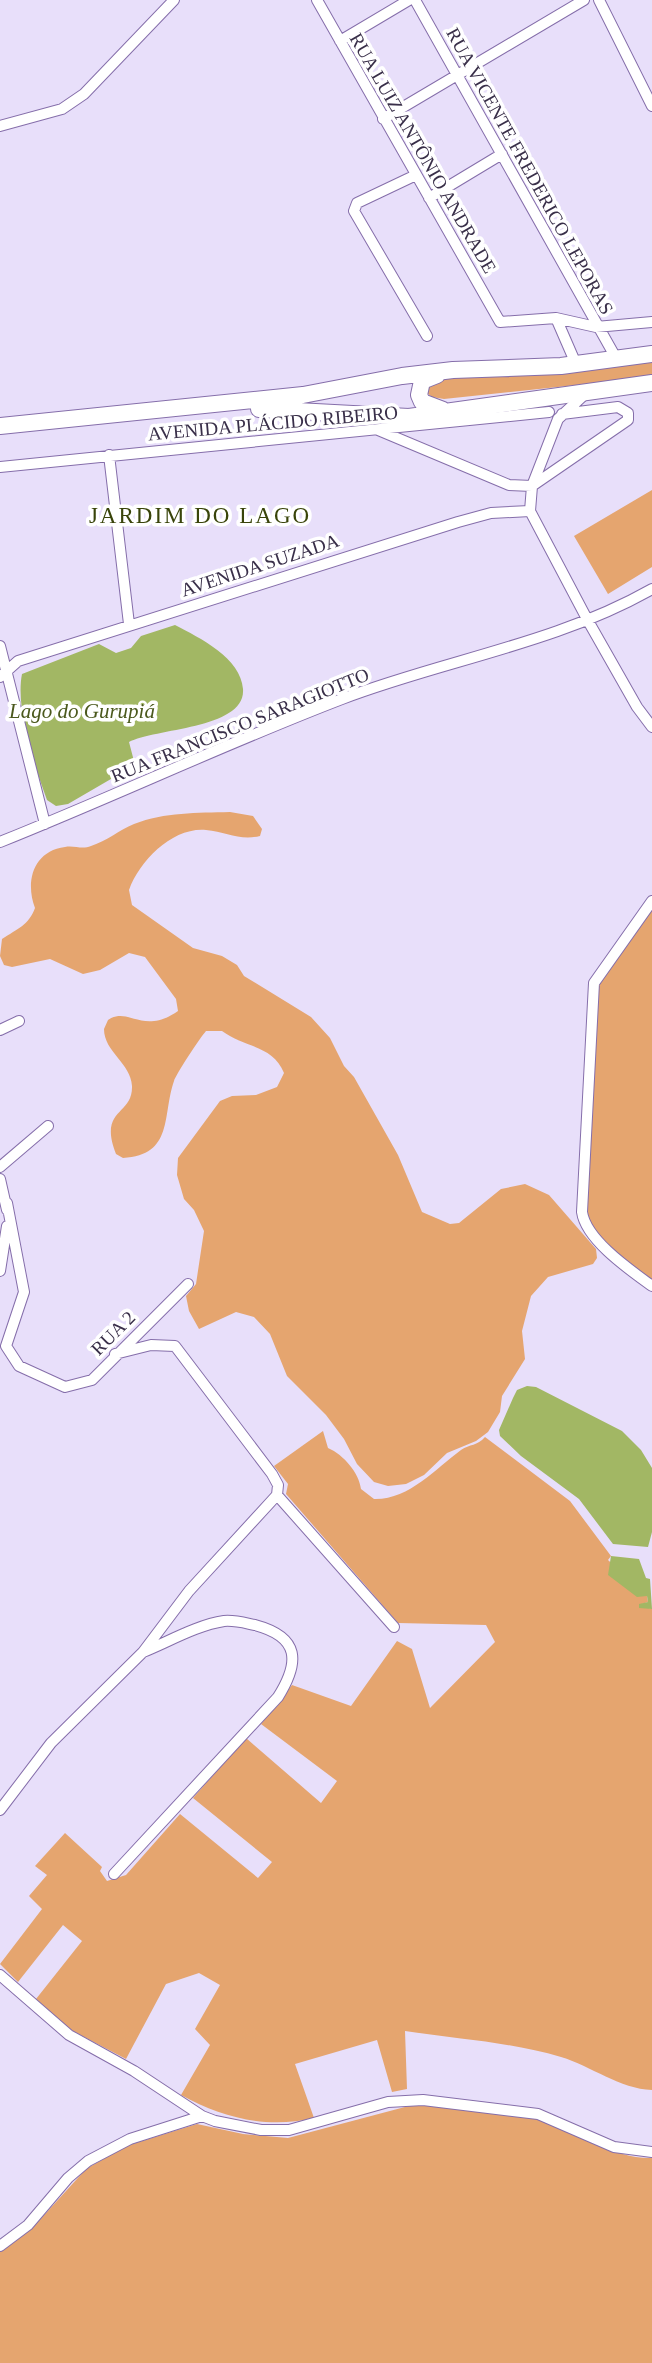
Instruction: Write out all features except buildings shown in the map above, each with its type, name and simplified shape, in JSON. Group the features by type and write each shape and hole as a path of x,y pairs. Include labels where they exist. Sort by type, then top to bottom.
{"main road":[{"path":"0,426 208,407 453,370 576,364 652,354"},
{"path":"449,412 422,402 418,389 425,379 453,370"},
{"path":"208,407 293,409 375,417 449,412 592,389 652,383"}],"street":[{"path":"0,126 62,109 84,94 174,0"},
{"name":"RUA LUIZ ANTÔNIO ANDRADE","path":"317,0 500,322 556,318"},
{"path":"340,41 409,0"},
{"name":"RUA VICENTE FREDERICO LEPORAS","path":"415,0 596,327 616,358"},
{"path":"383,119 456,73 584,0"},
{"path":"599,0 652,107"},
{"path":"429,198 502,154"},
{"path":"416,175 357,202 354,211 427,336"},
{"path":"556,318 596,327 652,322"},
{"path":"556,318 576,364"},
{"path":"592,389 556,415 532,486 530,510 587,619 637,707 652,727"},
{"path":"518,401 556,415"},
{"name":"AVENIDA PLÁCIDO RIBEIRO","path":"0,467 618,407 628,413 628,420 532,486"},
{"path":"378,430 509,485 532,486"},
{"path":"109,456 129,624"},
{"name":"AVENIDA SUZADA","path":"3,674 18,661 129,624 458,522 491,513 530,510"},
{"name":"RUA FRANCISCO SARAGIOTTO","path":"0,842 344,698 483,657 587,619 652,589"},
{"path":"0,646 3,674 45,824"},
{"path":"652,901 594,983 582,1212 587,1229 623,1264 652,1286"},
{"path":"0,1030 19,1021"},
{"path":"0,1167 48,1126"},
{"path":"0,1179 7,1203 7,1236 1,1266"},
{"name":"RUA 2","path":"7,1203 24,1292 6,1346 19,1367 65,1387 92,1380 115,1354 188,1284"},
{"path":"0,1810 51,1743 144,1652 189,1591 277,1495 278,1485 272,1475 175,1346 151,1345 115,1354"},
{"path":"277,1495 394,1627"},
{"path":"114,1874 278,1697 293,1668 290,1646 284,1637 274,1630 237,1621 214,1624 144,1652"},
{"path":"0,1975 69,2035 202,2116 261,2130 289,2130 322,2124 388,2102 423,2100 538,2114 614,2147 652,2152"},
{"path":"0,2246 27,2225 68,2178 88,2161 130,2139 202,2116"}],"shaded area":[{"path":"652,362 652,377 444,399 432,397 427,393 428,384 448,377 553,373"},
{"path":"652,490 652,567 608,594 574,536"},
{"path":"230,812 253,816 262,829 260,836 239,837 194,830 170,840 149,857 134,879 129,890 132,905 193,948 222,956 237,965 244,976 311,1017 330,1038 344,1066 354,1077 398,1155 422,1212 450,1224 459,1223 501,1189 525,1184 549,1195 596,1249 597,1258 593,1264 548,1277 531,1296 522,1331 525,1359 502,1396 500,1412 488,1432 476,1441 447,1453 424,1475 406,1484 388,1486 374,1482 357,1464 344,1439 326,1415 287,1376 270,1334 254,1317 236,1312 199,1329 189,1311 186,1296 196,1284 204,1231 194,1210 184,1199 177,1175 178,1158 220,1101 232,1096 256,1095 277,1087 284,1073 279,1064 266,1052 222,1031 206,1031 174,1081 166,1120 158,1141 151,1149 139,1155 123,1158 116,1154 111,1128 113,1120 131,1096 131,1078 108,1044 104,1029 108,1020 116,1017 146,1021 166,1018 178,1011 176,999 145,957 129,953 100,970 83,974 50,959 12,967 4,965 0,956 2,939 22,926 35,908 32,878 34,869 45,855 65,847 91,846 134,824 157,817"},
{"path":"652,906 652,1280 604,1241 590,1221 587,1211 596,987"},
{"path":"323,1431 328,1448 350,1465 361,1489 374,1499 387,1498 410,1489 461,1450 485,1437 570,1501 611,1556 608,1560 647,1596 648,1602 639,1605 652,1609 652,2090 628,2086 572,2061 542,2052 405,2031 407,2089 392,2092 377,2040 295,2064 314,2118 279,2122 246,2119 213,2110 181,2095 210,2045 195,2029 220,1985 199,1973 166,1984 126,2059 69,2029 36,1999 82,1941 63,1925 18,1982 0,1964 42,1909 29,1896 47,1875 35,1866 65,1833 102,1867 100,1871 107,1881 126,1875 180,1814 258,1878 272,1862 193,1798 246,1738 321,1803 337,1781 261,1724 292,1685 351,1706 397,1641 412,1649 430,1708 495,1642 486,1625 398,1623 286,1494 288,1484 274,1466"},
{"path":"420,2103 534,2119 563,2128 625,2155 652,2158 652,2363 0,2363 0,2252 36,2224 86,2169 126,2146 197,2124 243,2134 288,2138"}],"water":[{"name":"Lago do Gurupiá","path":"175,625 218,650 235,668 243,689 240,702 230,712 215,720 129,742 135,765 68,804 56,806 47,800 24,721 21,704 22,674 99,644 116,653 131,648 141,636"},
{"path":"527,1386 536,1387 622,1431 641,1450 652,1468 652,1532 648,1547 613,1544 579,1499 521,1456 500,1436 499,1430 517,1390"},
{"path":"611,1556 639,1559 646,1578 650,1579 652,1609 639,1608 639,1604 648,1602 647,1596 637,1597 608,1575"}],"district":[{"name":"JARDIM DO LAGO","path":"200,515"}]}
